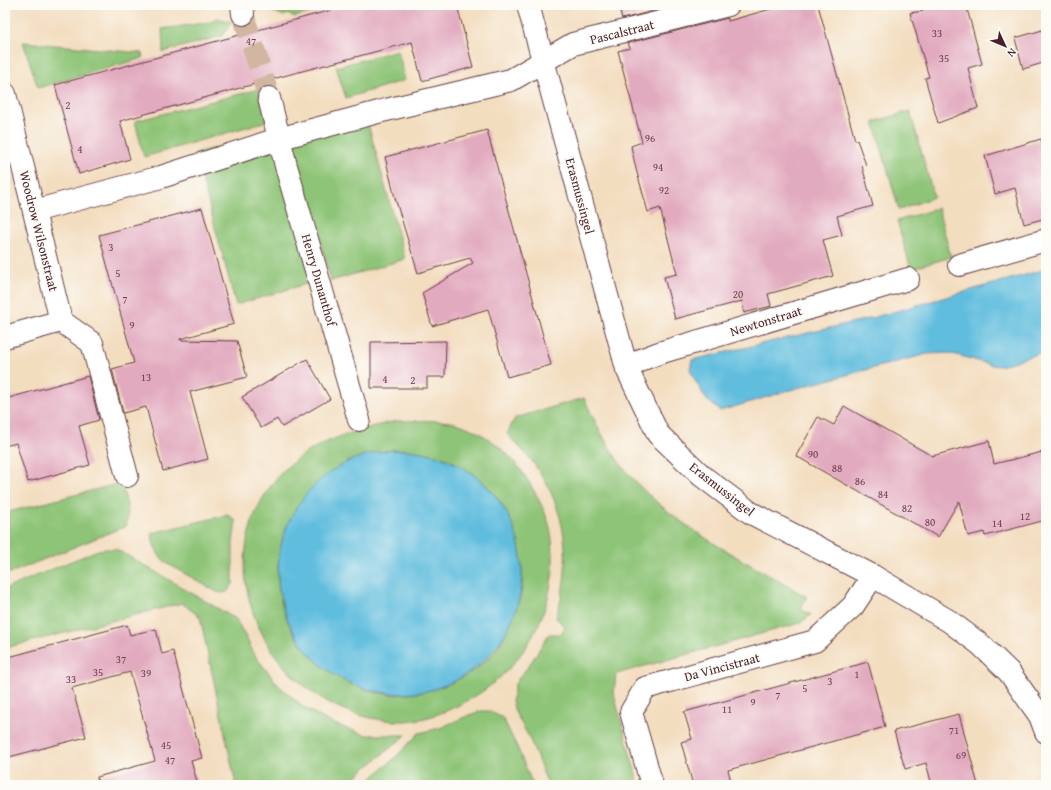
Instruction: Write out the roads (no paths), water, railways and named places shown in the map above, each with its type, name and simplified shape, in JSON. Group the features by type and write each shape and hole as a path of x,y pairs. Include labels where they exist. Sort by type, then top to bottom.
{"street":[{"name":"Erasmussingel","path":"528,5 627,369 658,434 702,476 751,513 873,576 949,621 982,644 1009,672 1040,716 1046,732"},
{"name":"Pascalstraat","path":"543,61 573,44 728,5"},
{"path":"34,211 161,177 278,139 382,111 511,80 543,61"},
{"name":"Woodrow Wilsonstraat","path":"5,94 61,321"},
{"name":"Henry Dunanthof","path":"269,98 278,139 359,420"},
{"path":"959,265 1046,240"},
{"name":"Newtonstraat","path":"627,369 643,359 659,352 908,279"},
{"path":"5,337 61,321 92,343 127,476"},
{"name":"Da Vincistraat","path":"652,785 631,712 645,688 815,641 853,606 873,576"}],"water":[{"path":"1046,269 1046,351 1000,366 947,353 927,354 797,388 720,411 706,399 690,369 692,360 868,319"},
{"path":"388,450 412,450 435,455 458,464 478,478 494,494 502,504 513,525 520,548 522,572 520,596 508,630 494,650 478,666 458,680 435,689 412,694 388,694 365,689 342,680 322,666 306,650 292,630 283,607 278,584 278,560 283,537 292,514 306,494 322,478 342,464 365,455"}],"tunnel":[{"path":"243,14 269,98"}]}
